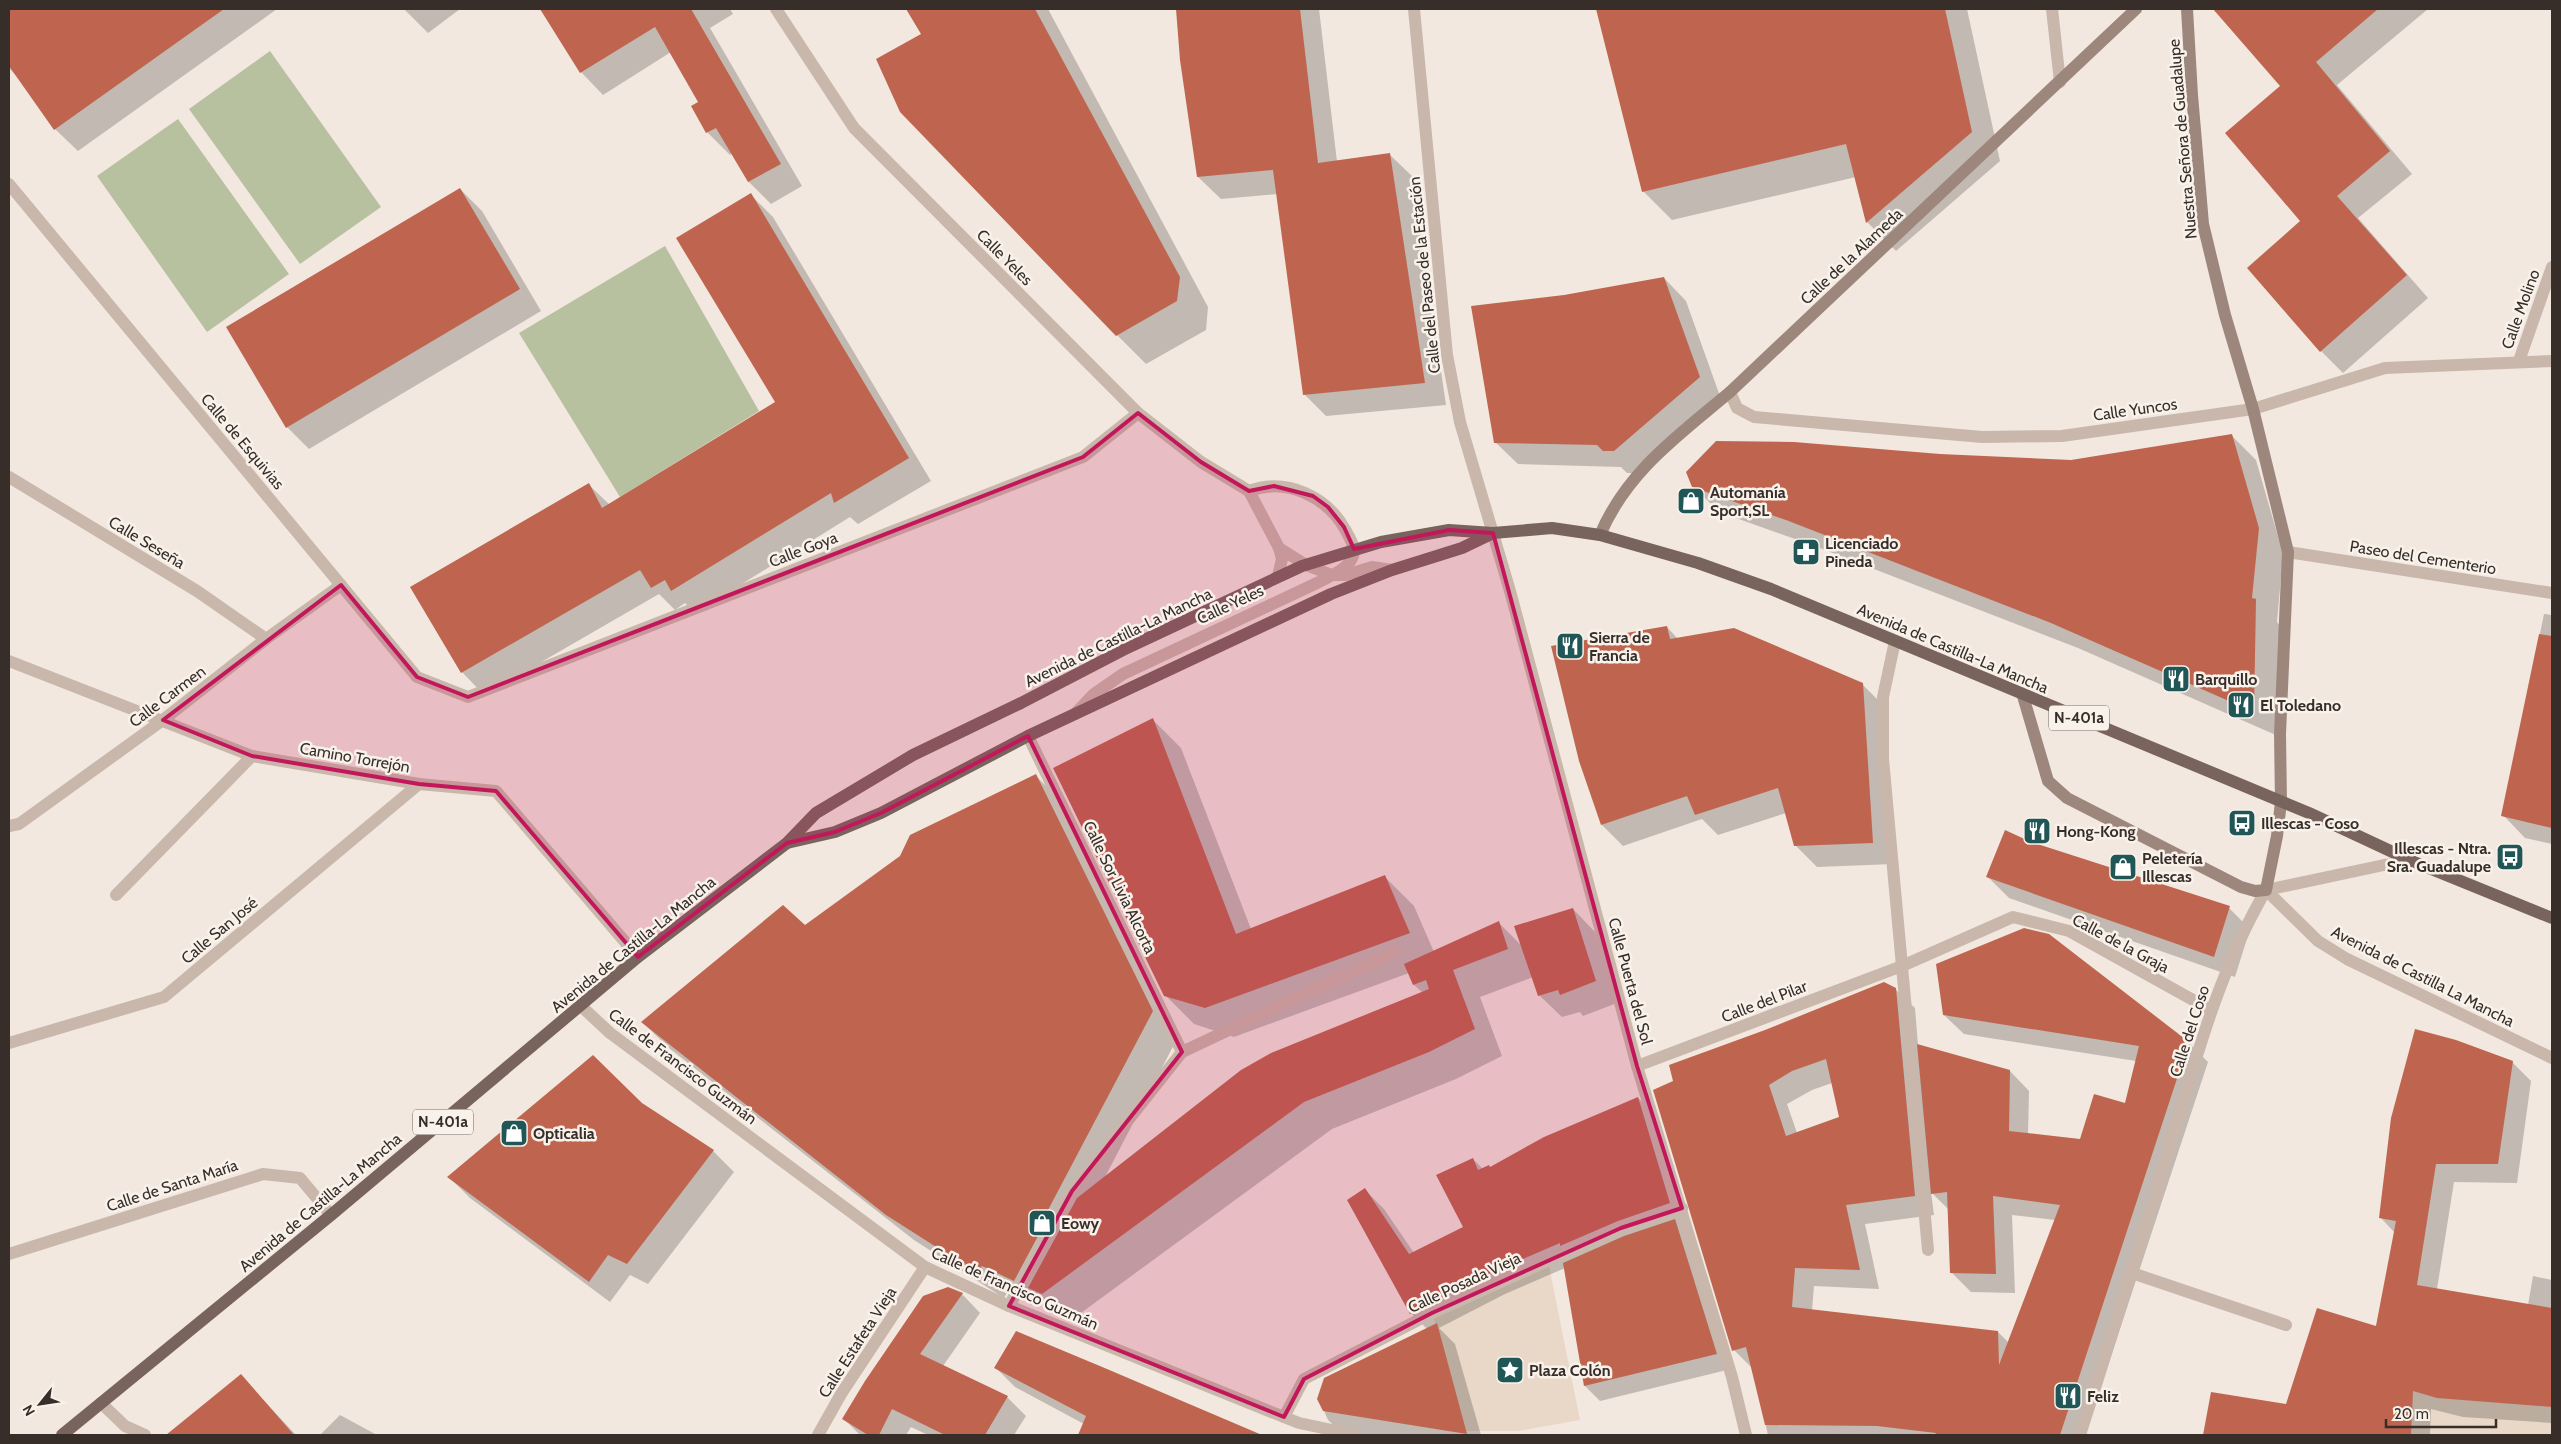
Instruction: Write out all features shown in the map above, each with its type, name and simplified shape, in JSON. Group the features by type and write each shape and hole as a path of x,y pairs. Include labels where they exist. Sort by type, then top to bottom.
{"main road":[{"name":"Avenida de Castilla-La Mancha","path":"63,1435 332,1215 638,957 787,843 816,813 913,755 1278,576 1354,549 1449,530 1493,533 1552,528 1600,535 1698,563 1771,589 2023,696 2281,802 2414,862 2552,918"},
{"name":"Avenida de Castilla-La Mancha","path":"787,843 835,832 882,813 1028,736 1331,594 1392,570 1462,548 1493,533"}],"street":[{"name":"Calle Yeles","path":"776,9 854,128 1138,412 1201,462 1249,491 1279,548 1282,559 1278,576"},
{"name":"Calle del Paseo de la Estación","path":"1414,9 1447,355 1460,422 1493,533"},
{"path":"2052,9 2060,82"},
{"name":"Calle de la Alameda","path":"1600,535 1609,513 1631,480 1661,449 1730,392 2136,9"},
{"name":"Nuestra Señora de Guadalupe","path":"2187,9 2203,224 2226,315 2253,409 2288,552"},
{"name":"Calle de Esquivias","path":"9,184 417,677 468,697"},
{"name":"Calle Molino","path":"2519,361 2552,267"},
{"name":"Calle Yuncos","path":"1730,392 1737,408 1754,417 1982,437 2062,436 2253,409 2385,368 2552,361"},
{"name":"Calle Goya","path":"468,697 1083,457 1138,412"},
{"name":"Calle Seseña","path":"9,477 197,591 266,639"},
{"path":"1249,491 1274,486 1297,490 1313,496 1328,507 1339,520 1354,549"},
{"name":"Calle Puerta del Sol","path":"1493,533 1637,1066 1682,1208 1732,1377 1746,1435"},
{"name":"Calle Yeles","path":"1279,548 1306,565 1332,575 1346,575 1372,567 1392,570"},
{"name":"Calle Yeles","path":"1071,717 1094,694 1123,674 1332,575 1353,558 1354,549"},
{"path":"2281,802 2280,734 2288,552"},
{"name":"Paseo del Cementerio","path":"2288,552 2552,592"},
{"name":"Calle Carmen","path":"9,826 19,824 163,720 266,639 341,585"},
{"path":"1895,641 1883,697 1883,759 1928,1250"},
{"name":"Camino Torrejón","path":"9,661 252,756 419,784 496,791 638,957"},
{"path":"2023,696 2048,781 2068,798 2241,887 2255,891 2266,890 2384,865 2414,862"},
{"name":"Calle Sor Livia Alcorta","path":"1028,736 1182,1052"},
{"path":"116,895 252,756"},
{"name":"Calle San José","path":"9,1043 164,997 419,784"},
{"name":"Calle del Coso","path":"2080,1435 2132,1273 2211,1010 2244,928 2266,890 2278,836 2281,802"},
{"name":"Avenida de Castilla La Mancha","path":"2266,890 2296,922 2318,941 2347,959 2552,1058"},
{"name":"Calle de la Graja","path":"1902,966 2013,917 2069,931 2211,1010"},
{"path":"1009,1306 1072,1191 1182,1052 1396,950"},
{"name":"Calle del Pilar","path":"1637,1066 1902,966"},
{"name":"Calle de Francisco Guzmán","path":"581,1006 610,1033 925,1267 1009,1306 1299,1423 1356,1435"},
{"name":"Calle de Santa María","path":"9,1254 263,1174 300,1178 332,1215"},
{"name":"Calle Posada Vieja","path":"1284,1417 1304,1379 1432,1313 1621,1228 1682,1208"},
{"name":"Calle Estafeta Vieja","path":"818,1435 840,1394 925,1267"},
{"path":"2132,1273 2286,1325"},
{"path":"101,1403 124,1430 145,1435"},
{"path":"1294,1435 1299,1423"}],"highlighted area":[{"path":"1138,413 1201,462 1249,491 1274,486 1313,496 1328,507 1344,527 1354,549 1449,530 1493,533 1637,1066 1682,1208 1621,1228 1432,1313 1304,1379 1284,1417 1009,1306 1072,1191 1182,1052 1028,736 881,813 835,832 787,843 638,957 496,791 419,784 252,756 163,720 341,585 417,677 468,697 1083,457"}],"green space":[{"path":"270,51 381,207 300,264 189,109"},
{"path":"178,119 289,274 207,332 97,176"},
{"path":"665,246 759,411 620,497 519,333"}],"shaded area":[{"name":"Plaza Colón","path":"1548,1261 1580,1420 1519,1431 1452,1431 1462,1423 1462,1417 1432,1313"},
{"path":"2412,1391 2455,1399 2552,1407 2552,1435 2411,1435"}],"building":[{"path":"9,9 224,9 54,130 9,66"},
{"path":"540,9 691,9 781,164 748,182 716,128 706,133 691,106 698,102 655,27 580,73"},
{"path":"906,9 1035,9 1180,277 1177,301 1116,336 900,112 876,59 921,34"},
{"path":"1176,9 1300,9 1318,163 1390,153 1425,383 1303,395 1273,170 1197,177 1180,60"},
{"path":"1596,9 1945,9 1972,132 1866,223 1846,144 1642,192"},
{"path":"2213,9 2378,9 2316,62 2390,151 2337,196 2407,275 2320,352 2247,268 2300,221 2225,133 2280,86"},
{"path":"460,188 520,289 286,428 226,327"},
{"path":"751,193 909,458 834,503 831,493 671,591 665,580 651,588 640,570 461,673 410,587 589,483 602,508 775,402 676,238"},
{"path":"1664,277 1700,377 1614,451 1603,451 1597,445 1494,443 1471,306 1564,295"},
{"path":"2232,434 2259,528 2252,598 2256,599 2254,712 2051,623 1786,520 1692,487 1686,472 1716,441 1794,442 1940,454 2071,460"},
{"path":"1667,626 1670,639 1734,628 1863,683 1873,843 1794,846 1778,788 1695,815 1687,796 1601,825 1579,761 1551,646"},
{"path":"2539,634 2552,636 2552,828 2501,816"},
{"path":"1153,718 1236,934 1385,875 1410,933 1205,1008 1164,996 1053,768"},
{"path":"1036,774 1153,1011 1038,1229 1045,1223 1014,1281 982,1266 977,1273 886,1215 641,1022 783,905 805,925 900,856 910,835"},
{"path":"2005,830 2031,842 2230,906 2214,957 1986,877"},
{"path":"1573,908 1596,981 1560,995 1558,990 1538,996 1514,926"},
{"path":"1499,921 1508,949 1453,970 1475,1029 1429,1052 1304,1102 1042,1294 1028,1288 1077,1198 1241,1070 1271,1053 1429,989 1426,980 1413,985 1404,964"},
{"path":"2024,928 2049,934 2189,1042 2060,1435 1935,1435 1936,1433 1877,1426 1765,1425 1746,1347 1732,1351 1653,1090 1673,1081 1669,1065 1765,1030 1884,982 1896,988 1915,1196 1846,1205 1860,1270 1795,1268 1792,1307 1998,1331 1999,1365 2060,1205 1993,1196 1996,1274 1950,1273 1947,1192 1931,1194 1917,1044 2010,1070 2009,1131 2080,1139 2094,1094 2125,1103 2139,1046 1943,1015 1936,964","holes":["1826,1059 1839,1117 1786,1136 1769,1085 1792,1071"]},
{"path":"2415,1029 2456,1040 2513,1061 2498,1164 2436,1164 2417,1285 2552,1308 2552,1407 2437,1398 2413,1391 2411,1435 2203,1435 2211,1392 2286,1404 2317,1308 2376,1326 2396,1221 2379,1218 2391,1118"},
{"path":"593,1055 642,1103 714,1150 627,1264 608,1255 589,1282 447,1177"},
{"path":"1638,1097 1670,1203 1618,1221 1560,1246 1560,1243 1486,1275 1410,1314 1347,1200 1365,1188 1409,1254 1463,1227 1436,1175 1473,1158 1478,1170 1489,1165 1490,1167 1544,1137"},
{"path":"1675,1219 1717,1354 1584,1386 1563,1263 1624,1236"},
{"path":"948,1287 963,1293 920,1354 1008,1396 985,1435 945,1435 892,1409 879,1435 868,1435 842,1419 865,1381 923,1296"},
{"path":"1437,1323 1467,1434 1323,1411 1317,1399 1324,1378"},
{"path":"1016,1331 1262,1435 1078,1435 1086,1416 994,1368"},
{"path":"241,1374 294,1435 166,1435"}],"place":[{"name":"Automanía Sport,SL","path":"1691,501"},
{"name":"Licenciado Pineda","path":"1806,552"},
{"name":"Sierra de Francia","path":"1570,646"},
{"name":"Barquillo","path":"2176,679"},
{"name":"El Toledano","path":"2241,705"},
{"name":"Illescas - Coso","path":"2242,823"},
{"name":"Hong-Kong","path":"2037,831"},
{"name":"Illescas - Ntra. Sra. Guadalupe","path":"2510,857"},
{"name":"Peletería Illescas","path":"2123,867"},
{"name":"Opticalia","path":"514,1133"},
{"name":"Eowy","path":"1042,1223"},
{"name":"Plaza Colón","path":"1510,1370"},
{"name":"Feliz","path":"2068,1396"}]}
